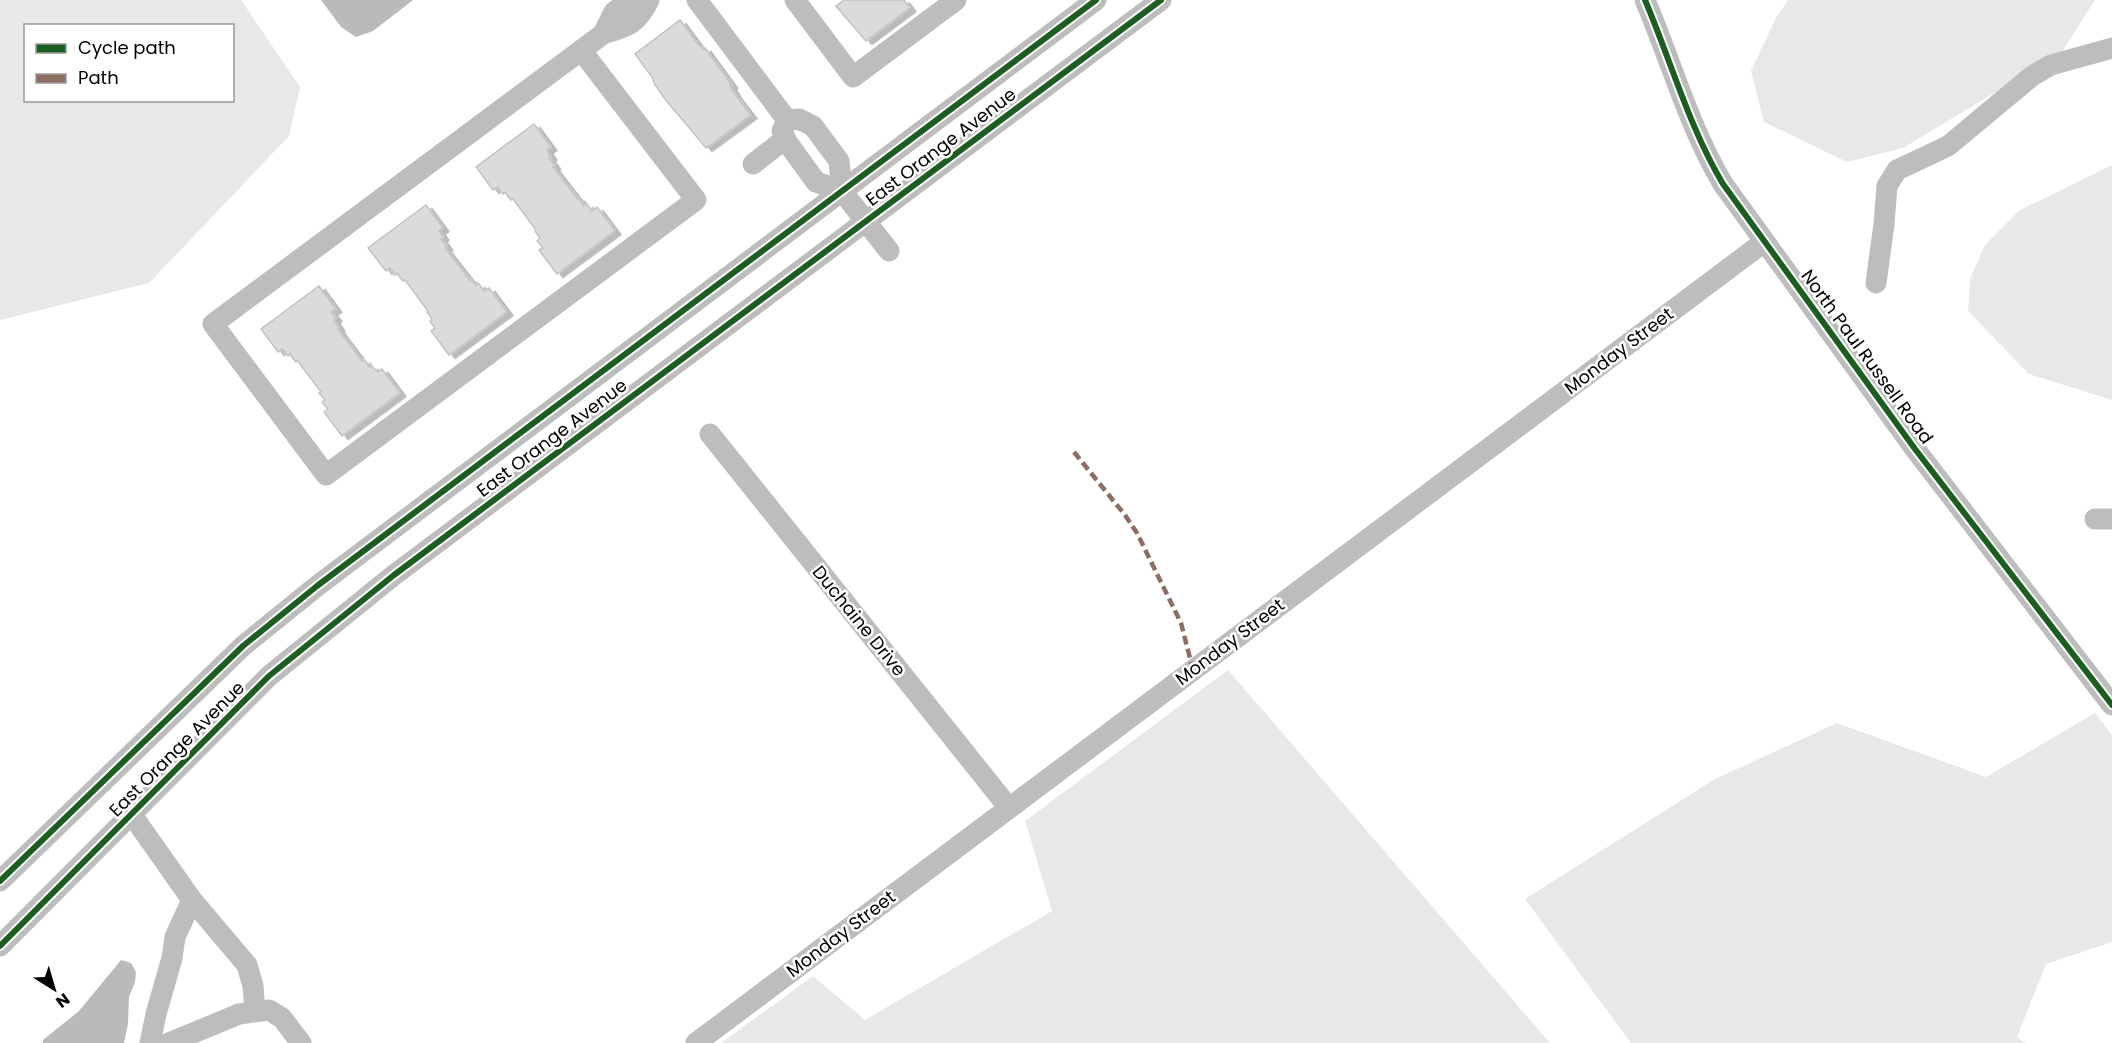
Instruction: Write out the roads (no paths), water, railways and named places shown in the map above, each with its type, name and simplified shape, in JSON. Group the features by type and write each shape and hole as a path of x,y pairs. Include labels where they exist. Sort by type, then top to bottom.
{"street":[{"path":"603,34 614,12 630,0"},
{"path":"581,50 696,200 326,475 213,324 581,50 603,34 626,27 642,15 650,0"},
{"path":"697,0 786,130 816,182 842,191 889,251"},
{"path":"795,0 853,77 956,0"},
{"name":"East Orange Avenue","path":"0,880 243,646 317,586 1096,0"},
{"name":"East Orange Avenue","path":"0,946 269,676 330,625 1161,0"},
{"name":"North Paul Russell Road","path":"1645,0 1707,158 1723,184 1915,449 2112,705"},
{"path":"1876,283 1887,186 1897,170 1948,146 2032,76 2051,65 2112,48"},
{"path":"753,164 800,119 813,126 839,161 842,191"},
{"name":"Monday Street","path":"696,1043 1764,242"},
{"name":"Duchaine Drive","path":"710,434 1009,808"},
{"path":"132,815 192,900 247,965 253,986 255,1012"},
{"path":"150,1043 172,958 175,937 192,900"},
{"path":"170,1043 239,1014 269,1010 282,1018 297,1042"}]}
